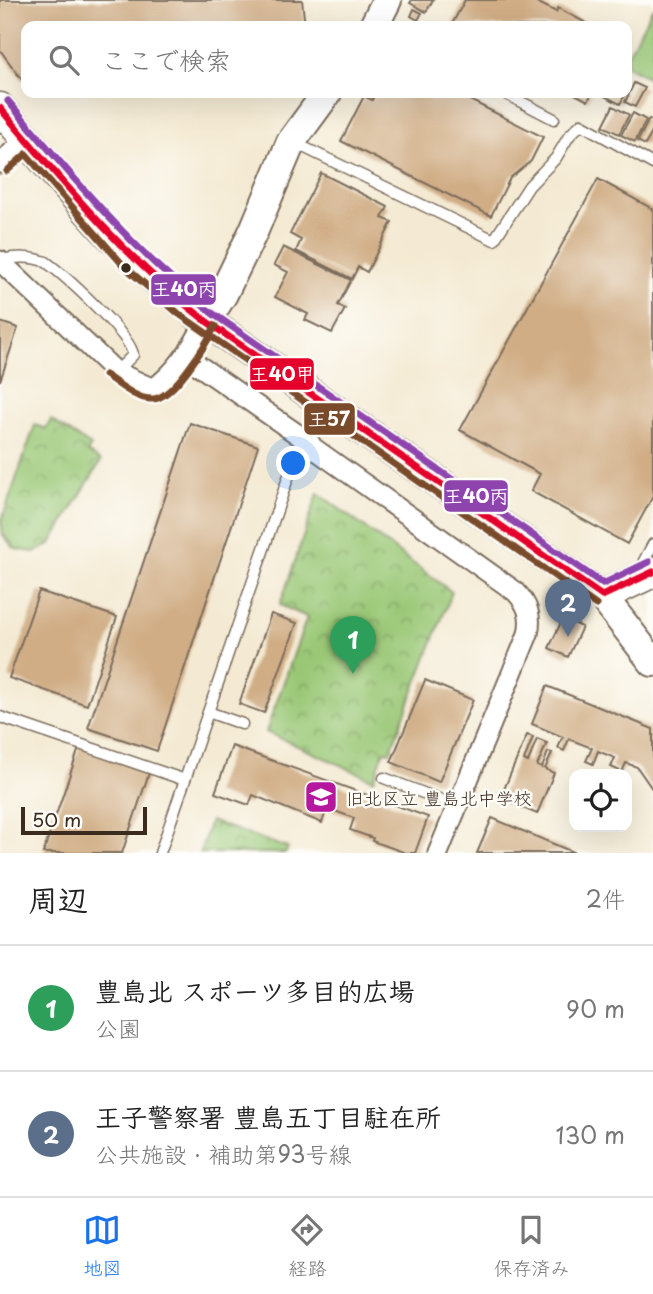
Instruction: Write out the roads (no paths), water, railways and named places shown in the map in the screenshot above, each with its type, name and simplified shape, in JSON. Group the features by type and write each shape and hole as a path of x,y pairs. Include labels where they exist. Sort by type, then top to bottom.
{"main road":[{"path":"0,108 132,259 206,321 602,596 644,576"}],"street":[{"path":"0,260 116,372 153,389 166,380 186,356 223,294 254,230 291,142 323,98"},
{"path":"0,163 27,139"},
{"path":"186,356 516,592 530,612 528,634 438,853"},
{"path":"602,596 650,650"}],"lane":[{"path":"514,98 554,119"},
{"path":"291,142 494,240 529,186 556,158 569,136 581,124 653,164"},
{"path":"0,260 34,257 46,262 100,312 133,348 133,355 116,372"},
{"path":"160,853 302,437"},
{"path":"644,576 642,563 653,544"},
{"path":"208,712 242,724"},
{"path":"0,717 185,780"},
{"path":"384,778 457,806"}],"place":[{"name":"王子警察署 豊島五丁目駐在所","path":"568,637"},
{"name":"豊島北 スポーツ多目的広場","path":"353,674"},
{"name":"旧北区立 豊島北中学校","path":"321,797"}]}
